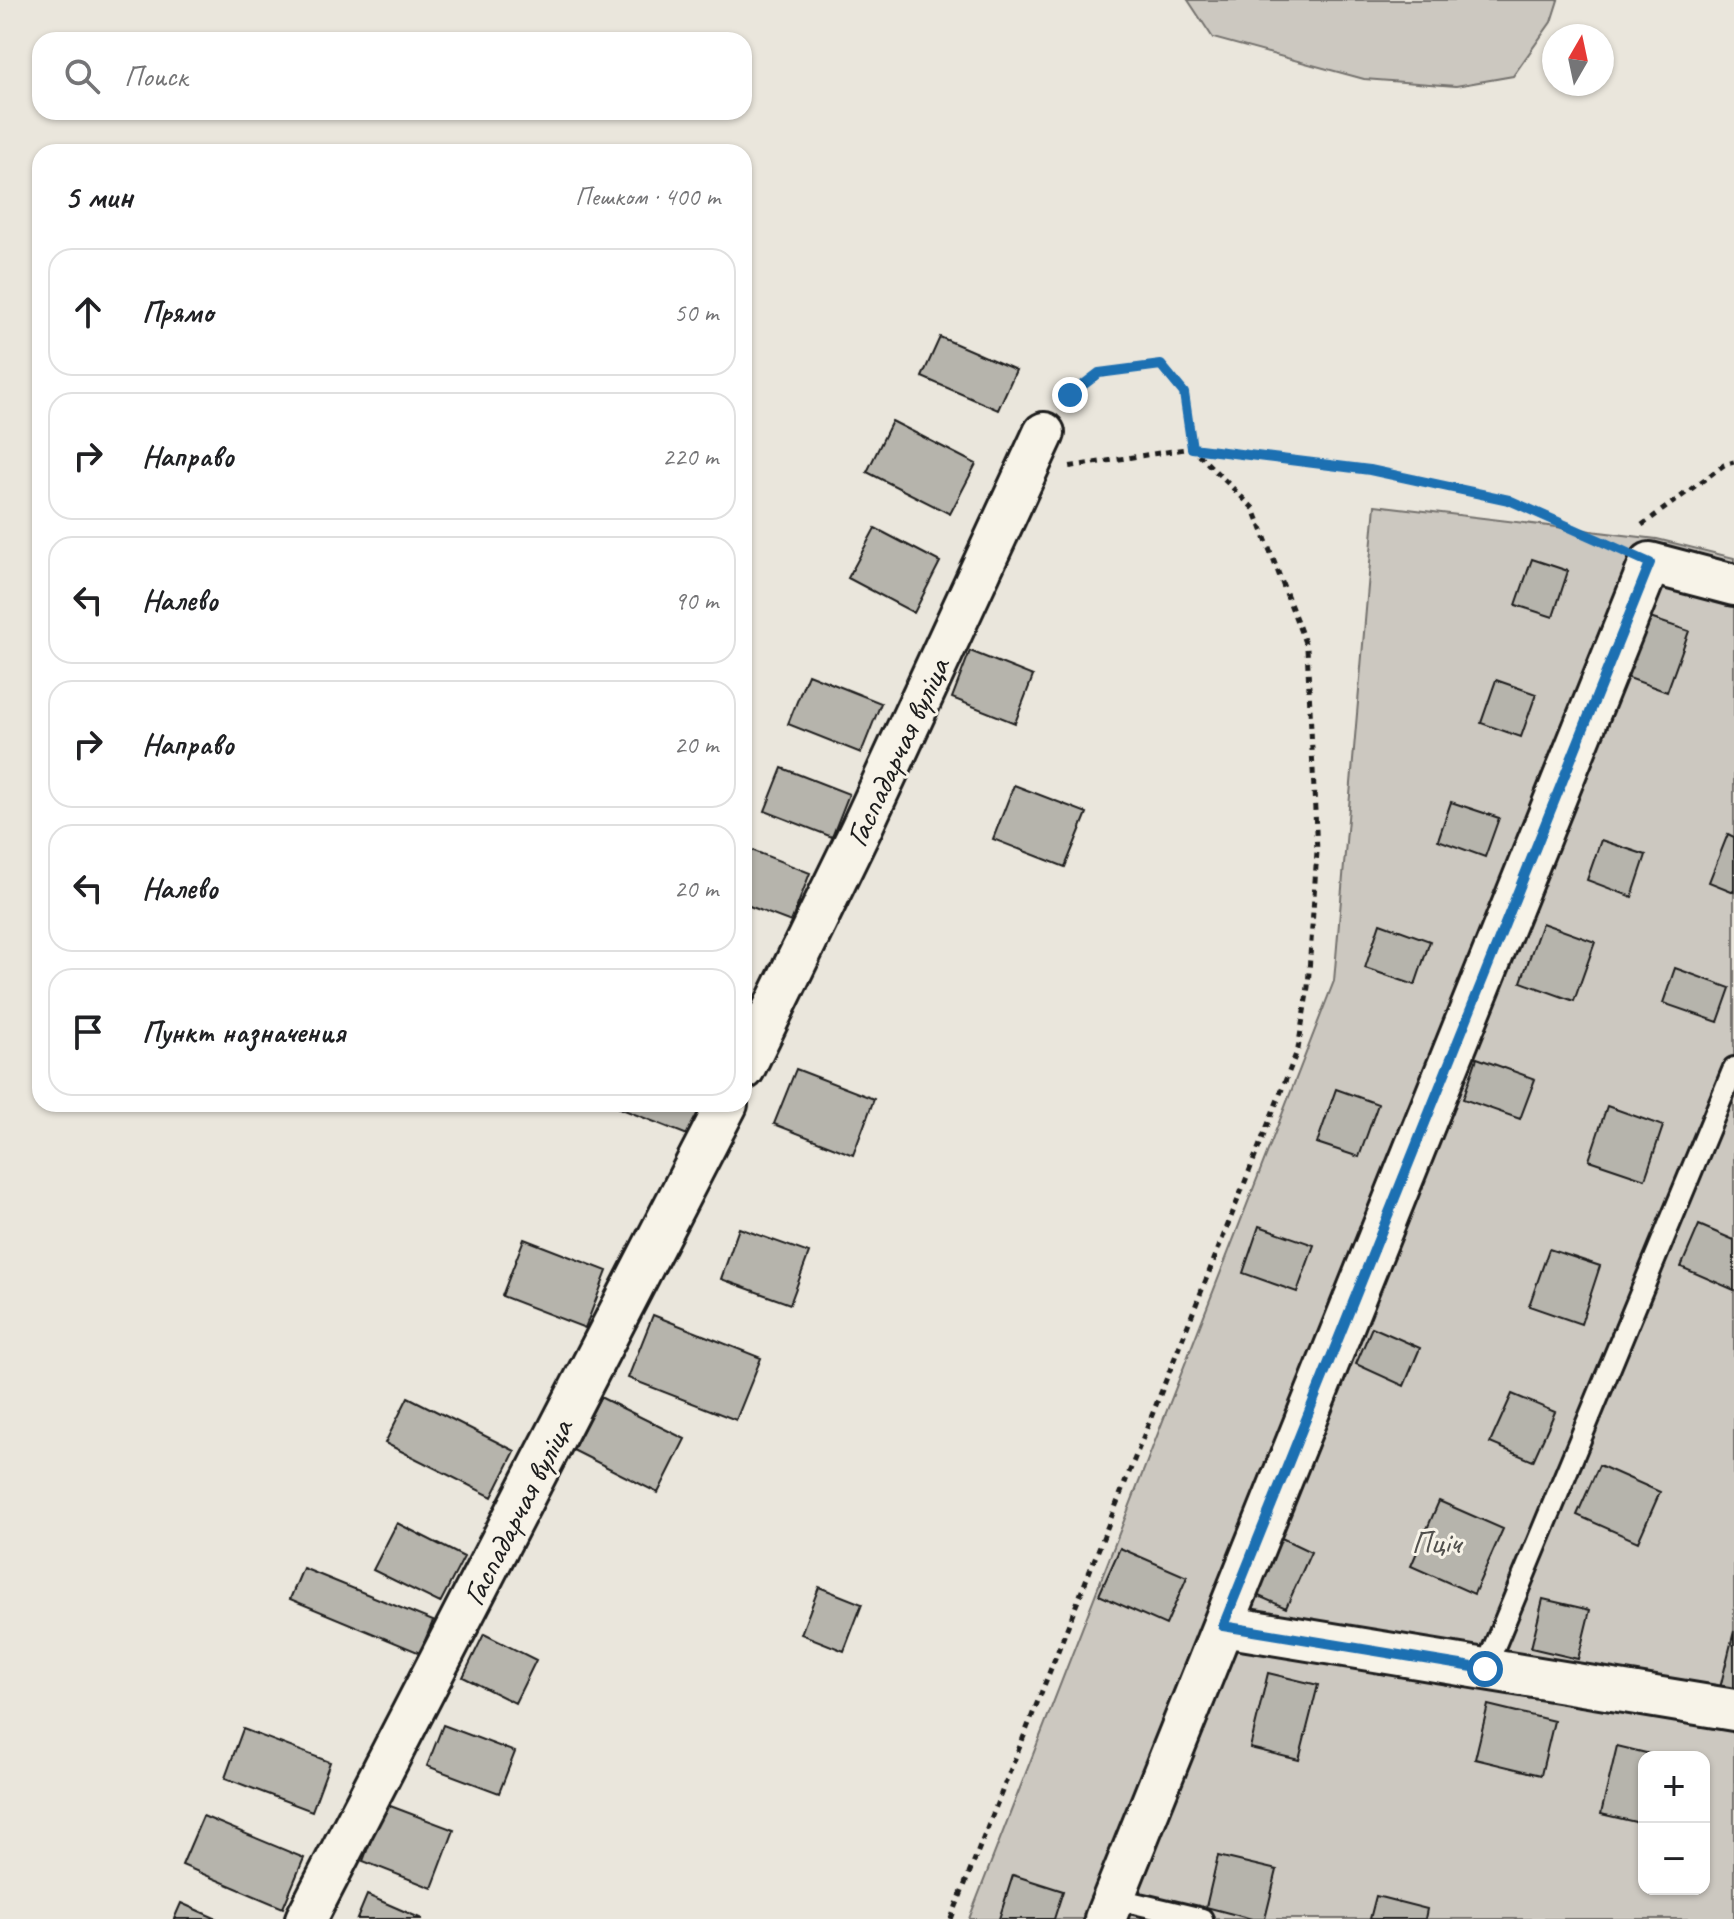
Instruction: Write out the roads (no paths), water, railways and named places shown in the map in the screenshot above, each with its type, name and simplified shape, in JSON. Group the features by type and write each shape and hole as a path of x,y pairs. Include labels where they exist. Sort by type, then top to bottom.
{"street":[{"name":"Гаспадарчая вуліца","path":"752,1053 861,829 1044,433"},
{"path":"1109,1908 1223,1626 1637,543 1734,585"},
{"name":"Гаспадарчая вуліца","path":"306,1919 723,1112"},
{"path":"1223,1626 1734,1710"}],"lane":[{"path":"1485,1669 1734,1068"},
{"path":"1109,1908 1202,1919"}],"park label":[{"name":"Пціч","path":"1436,1542"}]}
